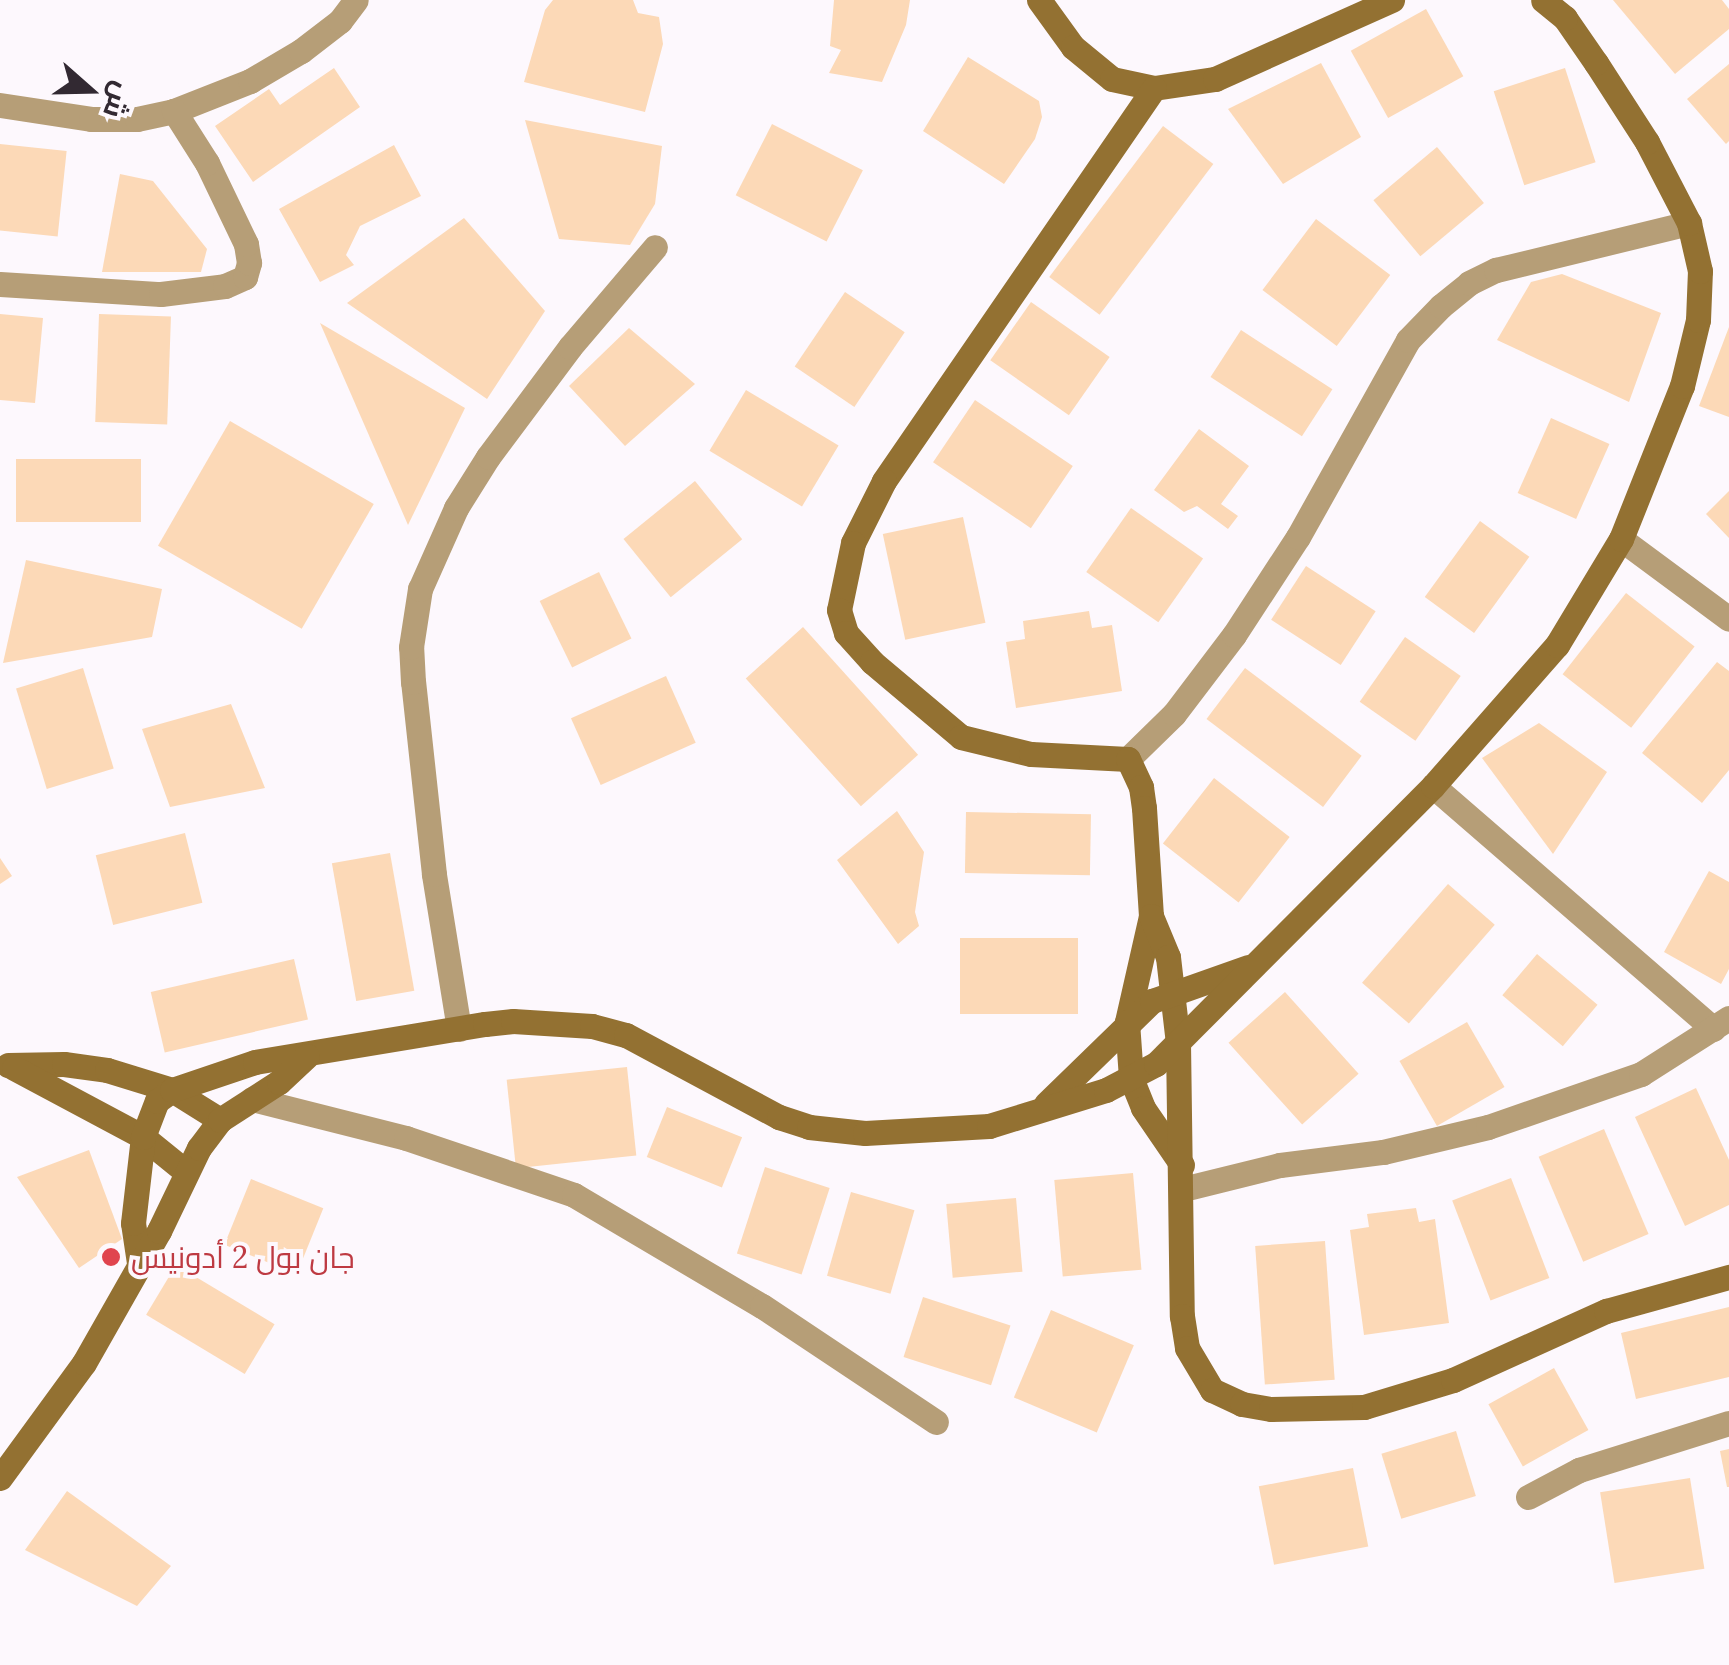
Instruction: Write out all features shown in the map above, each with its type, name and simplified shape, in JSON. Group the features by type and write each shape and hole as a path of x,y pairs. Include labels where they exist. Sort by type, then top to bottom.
{"main road":[{"path":"1039,0 1073,47 1112,80 1154,88 1215,78 1392,0"},
{"path":"139,1263 133,1223 143,1137 156,1101 172,1090 255,1062 459,1028 527,1021 592,1026 626,1035 779,1117 833,1131 972,1128 1131,1078 1156,1064 1433,786 1557,645 1621,539 1682,386 1698,320 1700,271 1689,223 1637,126 1565,18 1548,1"},
{"path":"1154,88 884,481 853,543 838,610 846,633 872,662 961,738 1031,754 1128,759 1141,787 1152,916 1168,957 1174,990 1182,1177 1182,1316 1187,1348 1212,1390 1242,1404 1271,1408 1364,1406 1453,1380 1606,1311 1729,1277"},
{"path":"1152,916 1127,1022 1131,1078 1143,1108 1182,1177"},
{"path":"1039,1110 1127,1022 1174,990 1251,967"},
{"path":"0,1478 84,1364 159,1231 185,1171 220,1120 307,1056"},
{"path":"4,1063 78,1066 172,1090 220,1120"},
{"path":"4,1063 143,1137 185,1171"}],"street":[{"path":"0,106 91,119 137,119 174,111 250,81 301,51 340,21 356,0"},
{"path":"0,284 127,295 186,292 245,277 250,264 246,244 207,163 174,111"},
{"path":"1128,759 1165,724 1234,635 1298,537 1408,340 1441,306 1468,284 1496,270 1582,245 1689,223"},
{"path":"459,1028 434,874 413,682 411,647 420,589 456,508 488,457 570,346 654,246"},
{"path":"1621,539 1729,619"},
{"path":"1182,1177 1383,1152 1488,1127 1642,1074 1722,1023 1433,786"},
{"path":"252,1100 406,1138 574,1196 762,1306 936,1422"},
{"path":"1528,1497 1579,1470 1729,1422"}],"building":[{"path":"553,0 633,0 638,13 659,17 663,44 645,112 524,82 545,10"},
{"path":"834,0 910,0 906,25 882,82 829,73 841,50 830,46"},
{"path":"1613,0 1722,0 1729,9 1729,29 1675,74"},
{"path":"1426,9 1463,76 1388,118 1351,51"},
{"path":"968,57 1039,101 1042,117 1035,139 1004,184 923,131"},
{"path":"1321,63 1361,137 1283,184 1228,109"},
{"path":"1729,64 1729,141 1726,144 1687,99"},
{"path":"334,68 360,107 253,182 215,126 269,89 280,105"},
{"path":"1565,68 1596,162 1524,185 1494,91"},
{"path":"525,120 662,146 655,204 630,245 559,239"},
{"path":"772,124 863,170 827,242 736,195"},
{"path":"1163,126 1213,164 1100,315 1049,277"},
{"path":"0,144 67,151 58,237 0,230"},
{"path":"394,145 421,196 360,226 346,255 354,265 320,282 279,209"},
{"path":"1437,147 1484,203 1420,256 1373,200"},
{"path":"120,174 153,181 207,249 201,272 102,272"},
{"path":"464,218 545,311 487,399 347,303"},
{"path":"1316,219 1390,275 1337,346 1262,290"},
{"path":"1562,274 1661,313 1629,402 1497,340 1531,282"},
{"path":"845,292 905,332 854,407 795,367"},
{"path":"1031,302 1110,357 1069,415 990,360"},
{"path":"0,314 43,318 35,403 0,400"},
{"path":"99,314 171,317 167,424 95,422"},
{"path":"320,323 465,408 408,525"},
{"path":"1729,327 1729,417 1699,406"},
{"path":"629,328 695,384 625,446 569,386"},
{"path":"1241,330 1332,389 1302,436 1211,377"},
{"path":"746,390 839,446 802,506 709,451"},
{"path":"975,400 1073,466 1031,528 933,462"},
{"path":"1551,418 1609,444 1576,519 1518,493"},
{"path":"230,421 374,504 302,629 158,546"},
{"path":"1199,429 1249,466 1221,504 1238,516 1228,529 1197,506 1184,512 1154,490"},
{"path":"16,459 141,459 141,522 16,522"},
{"path":"695,481 742,539 671,597 624,539"},
{"path":"1729,491 1729,538 1706,514"},
{"path":"1131,508 1203,558 1158,622 1086,572"},
{"path":"963,517 985,623 905,640 883,534"},
{"path":"1480,521 1529,557 1474,633 1425,597"},
{"path":"26,560 162,589 152,637 3,663"},
{"path":"1306,566 1376,611 1341,665 1271,620"},
{"path":"599,572 631,639 572,667 540,601"},
{"path":"1626,593 1695,647 1631,728 1563,674"},
{"path":"1089,611 1092,628 1112,625 1122,691 1016,708 1006,642 1025,639 1023,621"},
{"path":"803,627 918,755 861,806 746,679"},
{"path":"1405,637 1461,676 1415,741 1360,702"},
{"path":"1717,662 1729,671 1729,770 1702,803 1642,753"},
{"path":"83,668 114,768 47,789 16,688"},
{"path":"1245,668 1362,756 1323,807 1206,719"},
{"path":"666,676 696,743 601,785 571,718"},
{"path":"231,704 265,788 170,807 142,729"},
{"path":"1539,723 1607,772 1553,854 1482,758"},
{"path":"1214,778 1290,837 1239,903 1163,843"},
{"path":"897,811 924,852 915,912 919,926 898,944 837,860"},
{"path":"966,812 1091,814 1090,875 965,873"},
{"path":"185,833 202,903 113,925 96,855"},
{"path":"390,853 414,991 356,1001 332,863"},
{"path":"0,858 12,876 0,884"},
{"path":"1709,871 1729,882 1729,969 1721,984 1664,952"},
{"path":"1448,884 1495,925 1409,1024 1362,983"},
{"path":"960,938 1078,938 1078,1014 960,1014"},
{"path":"1537,954 1598,1005 1563,1046 1502,995"},
{"path":"294,959 308,1019 165,1052 151,992"},
{"path":"1285,992 1359,1074 1302,1125 1229,1043"},
{"path":"1467,1022 1505,1087 1437,1126 1399,1061"},
{"path":"627,1067 636,1156 516,1168 507,1080"},
{"path":"1696,1088 1729,1160 1729,1205 1685,1226 1635,1117"},
{"path":"667,1107 742,1137 722,1187 647,1157"},
{"path":"1604,1129 1649,1234 1583,1262 1539,1157"},
{"path":"89,1150 122,1239 79,1268 17,1177"},
{"path":"765,1167 830,1188 802,1275 737,1254"},
{"path":"1133,1173 1141,1270 1063,1277 1054,1180"},
{"path":"1511,1178 1549,1278 1491,1300 1452,1201"},
{"path":"251,1179 323,1208 297,1274 224,1245"},
{"path":"851,1192 914,1210 890,1294 827,1276"},
{"path":"1016,1198 1022,1272 953,1278 946,1204"},
{"path":"1416,1208 1419,1222 1435,1219 1449,1323 1364,1335 1350,1230 1369,1227 1367,1214"},
{"path":"1325,1241 1335,1380 1265,1385 1255,1246"},
{"path":"176,1265 275,1324 245,1374 146,1315"},
{"path":"923,1297 1010,1325 991,1385 904,1357"},
{"path":"1729,1307 1729,1377 1636,1399 1621,1333"},
{"path":"1051,1310 1134,1345 1097,1433 1014,1397"},
{"path":"1554,1368 1588,1430 1523,1466 1488,1404"},
{"path":"1456,1431 1476,1496 1401,1519 1381,1454"},
{"path":"1729,1449 1729,1487 1727,1487 1720,1451"},
{"path":"1353,1468 1368,1547 1274,1565 1259,1486"},
{"path":"1690,1478 1704,1569 1615,1583 1600,1492"},
{"path":"67,1491 171,1566 137,1606 25,1550"}],"place":[{"name":"جان بول 2 أدونيس","path":"111,1257"}]}
